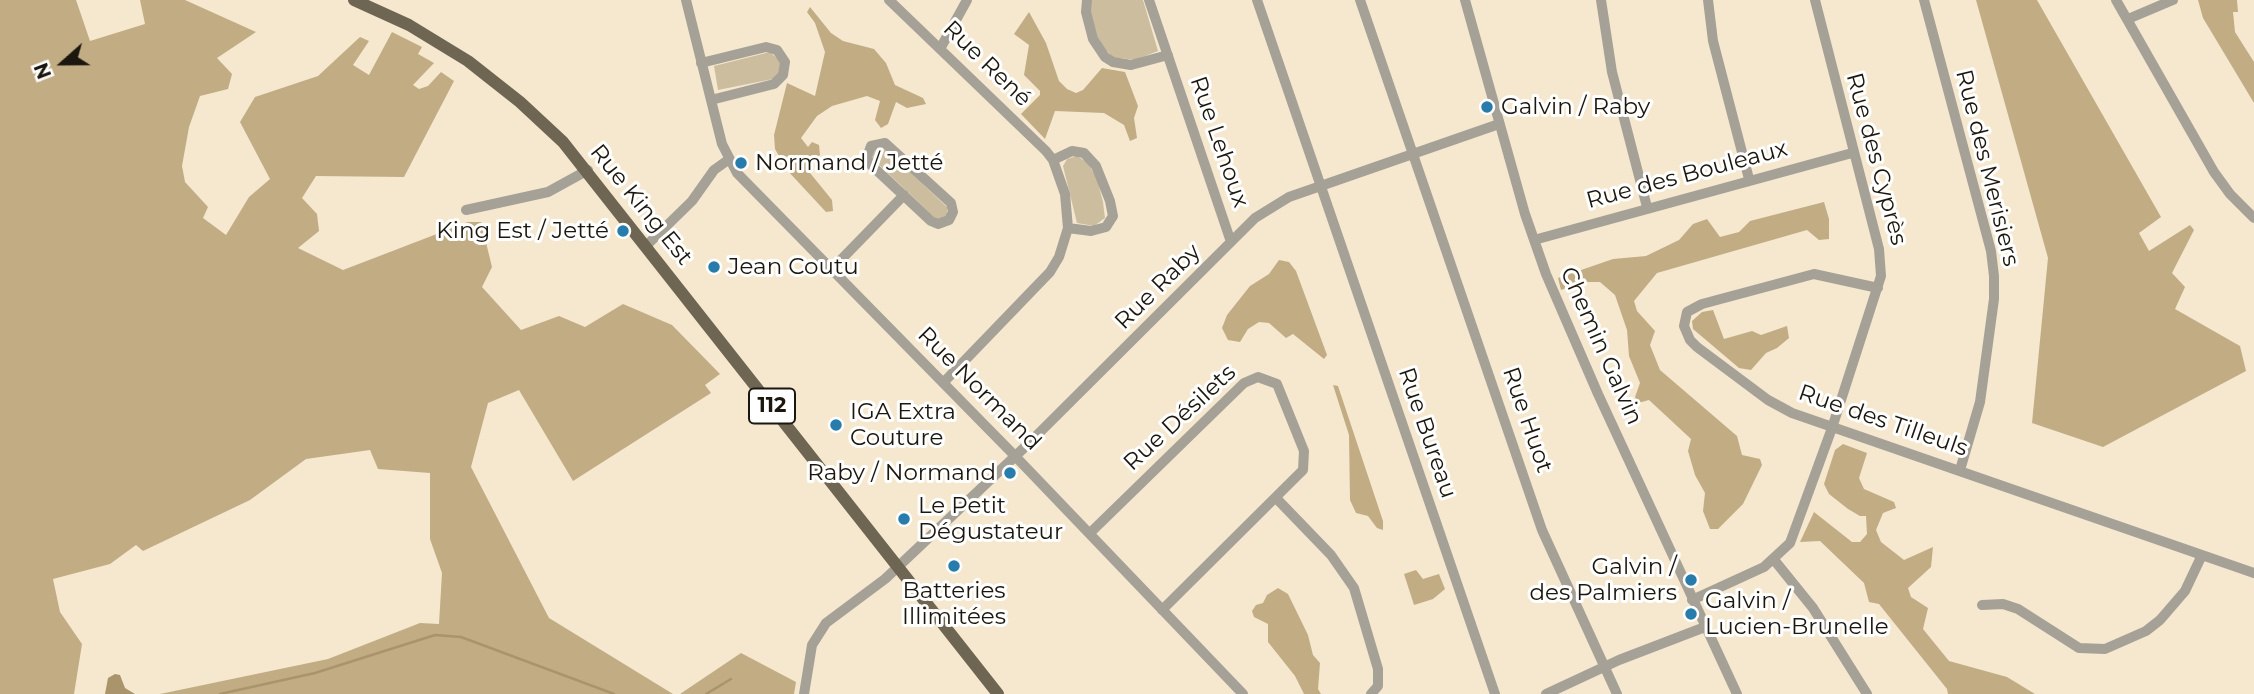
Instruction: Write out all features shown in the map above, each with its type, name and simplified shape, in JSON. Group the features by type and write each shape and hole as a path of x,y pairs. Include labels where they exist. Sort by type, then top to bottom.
{"main road":[{"name":"Rue King Est","path":"354,0 410,26 468,61 520,102 588,170 998,694"}],"street":[{"name":"Rue Normand","path":"686,0 728,160 744,182 1015,456 1243,694"},
{"name":"Rue René","path":"889,0 1054,160 1065,194 1068,228 1059,257 1043,282 943,383"},
{"path":"940,49 967,0"},
{"name":"Rue Lehoux","path":"1087,0 1086,12 1093,38 1113,62 1131,65 1168,55"},
{"name":"Rue Lehoux","path":"1149,0 1231,242"},
{"name":"Rue Bureau","path":"1257,0 1495,694"},
{"name":"Rue Huot","path":"1360,0 1542,530 1617,694"},
{"name":"Chemin Galvin","path":"1465,0 1534,240 1582,359 1737,694"},
{"path":"1601,0 1612,72 1647,207"},
{"path":"1708,0 1715,51 1749,179"},
{"name":"Rue des Cyprès","path":"1775,561 1796,532 1878,288 1881,264 1815,0"},
{"name":"Rue des Merisiers","path":"1924,0 1991,251 1994,275 1994,299 1980,402 1960,470"},
{"path":"2116,0 2214,172 2230,194 2254,218"},
{"path":"2128,19 2173,0"},
{"path":"701,63 766,47 777,50 785,62 783,75 774,84 711,100"},
{"name":"Rue Raby","path":"804,694 812,645 821,629 899,565 1015,456 1265,210 1320,185 1499,124"},
{"path":"885,143 951,203 952,216 946,222 934,223 904,195 868,160 869,149 874,144 885,143"},
{"path":"1054,160 1072,151 1084,153 1096,166 1110,201 1113,216 1106,227 1091,231 1068,228"},
{"name":"Rue des Bouleaux","path":"1534,240 1749,179 1852,153"},
{"path":"647,245 692,201 714,170 728,160"},
{"path":"466,210 548,191 588,170"},
{"path":"831,270 904,195"},
{"name":"Rue des Tilleuls","path":"1878,288 1814,274 1702,304 1688,312 1684,318 1686,333 1697,347 1768,400 1791,413 2254,573"},
{"name":"Rue Désilets","path":"1090,533 1235,391 1258,377 1272,380 1281,389 1304,452 1303,470 1277,499 1162,610"},
{"path":"1277,499 1331,555 1354,587 1378,669 1378,685 1371,694"},
{"path":"1982,605 2003,604 2018,609 2079,648 2105,649 2146,631 2160,620 2185,591 2202,555"},
{"path":"1692,600 1775,561 1813,608 1867,694"},
{"path":"1546,694 1606,666 1705,627"}],"shaded area":[{"path":"0,0 76,0 90,41 145,24 140,0 185,0 256,32 217,58 232,74 228,89 200,96 189,127 182,166 185,182 208,207 203,218 226,235 249,197 270,179 240,122 255,97 318,76 360,37 369,41 353,65 369,75 392,32 422,47 418,54 434,63 413,85 419,89 428,86 441,72 454,81 404,177 316,176 302,198 317,214 319,231 298,248 343,270 468,222 481,222 492,267 482,287 521,330 559,316 585,327 623,304 672,325 720,374 705,385 711,393 573,481 519,390 488,403 471,467 549,618 673,694 160,694 328,659 420,623 439,624 442,573 430,539 430,473 378,469 370,450 306,459 250,500 143,551 136,545 110,564 53,579 60,612 82,644 74,694 0,694"},
{"path":"1091,0 1143,0 1158,51 1135,60 1112,57 1097,39 1089,13"},
{"path":"1976,0 2037,0 2161,217 2139,233 2149,251 2190,225 2194,230 2172,273 2185,287 2175,309 2240,346 2246,371 2103,447 2032,423 2048,258"},
{"path":"2198,0 2237,0 2238,12 2233,12 2235,32 2254,62 2254,103 2203,18"},
{"path":"810,7 831,33 843,41 874,49 886,63 895,85 923,98 926,104 907,108 896,102 888,124 881,128 875,120 880,101 867,96 832,106 817,116 801,138 808,147 812,142 819,145 820,155 806,168 832,200 833,211 826,212 787,170 775,149 774,135 787,83 815,96 825,52 815,23 807,12"},
{"path":"1029,12 1046,43 1059,81 1067,89 1076,93 1083,90 1102,68 1125,72 1138,106 1134,118 1137,138 1130,141 1124,125 1104,113 1055,111 1045,139 1021,114 1040,95 1040,91 1024,75 1029,45 1014,34"},
{"path":"770,52 780,61 781,71 773,79 718,90 714,66"},
{"path":"883,147 947,207 947,216 938,220 934,217 874,160 872,156 875,149"},
{"path":"1077,156 1088,163 1097,179 1103,202 1105,218 1094,226 1077,223 1063,166 1067,159"},
{"path":"1824,202 1829,219 1829,239 1819,240 1807,230 1657,273 1634,301 1637,311 1655,331 1650,345 1660,370 1737,436 1742,455 1760,459 1762,465 1743,504 1718,529 1710,529 1703,511 1705,493 1695,475 1688,451 1691,439 1649,400 1638,403 1635,397 1640,383 1629,356 1627,330 1615,295 1600,282 1584,282 1561,290 1558,278 1613,259 1646,256 1679,240 1693,224 1707,219 1720,237 1739,232 1750,221"},
{"path":"1279,260 1289,262 1296,271 1327,355 1324,359 1293,334 1286,338 1269,323 1259,322 1248,329 1240,342 1228,340 1222,328 1227,315 1250,286 1269,274"},
{"path":"1713,310 1724,339 1752,331 1761,335 1787,326 1789,338 1766,353 1751,370 1739,368 1693,329 1692,321 1702,312"},
{"path":"1333,385 1338,386 1383,521 1383,530 1377,528 1368,516 1356,513 1350,500 1349,435"},
{"path":"1843,444 1867,453 1859,478 1864,489 1894,502 1896,508 1883,513 1876,530 1881,542 1904,560 1933,547 1931,567 1908,588 1911,597 1928,608 1923,629 1949,661 2007,677 2035,694 1948,694 1947,689 1879,604 1869,602 1864,583 1820,541 1800,542 1814,512 1852,542 1860,542 1867,534 1866,516 1860,516 1848,509 1829,494 1824,484 1835,450"},
{"path":"1416,570 1423,579 1439,574 1445,589 1433,599 1414,605 1404,574"},
{"path":"1278,588 1288,594 1308,635 1313,655 1320,663 1318,689 1321,694 1304,694 1295,676 1268,642 1268,624 1254,617 1252,611 1256,605 1263,603 1267,595"},
{"path":"741,653 796,682 794,694 680,694"},
{"path":"115,674 120,675 125,688 135,694 105,694 108,678"}],"waterway":[{"path":"220,694 315,673 435,635 461,637 614,694"},
{"path":"706,694 731,679"}],"place":[{"name":"Galvin / Raby","path":"1487,107"},
{"name":"Normand / Jetté","path":"741,163"},
{"name":"King Est / Jetté","path":"623,231"},
{"name":"Jean Coutu","path":"714,267"},
{"name":"IGA Extra Couture","path":"836,425"},
{"name":"Raby / Normand","path":"1010,473"},
{"name":"Le Petit Dégustateur","path":"904,519"},
{"name":"Batteries Illimitées","path":"954,566"},
{"name":"Galvin / des Palmiers","path":"1691,580"},
{"name":"Galvin / Lucien-Brunelle","path":"1691,614"}]}
